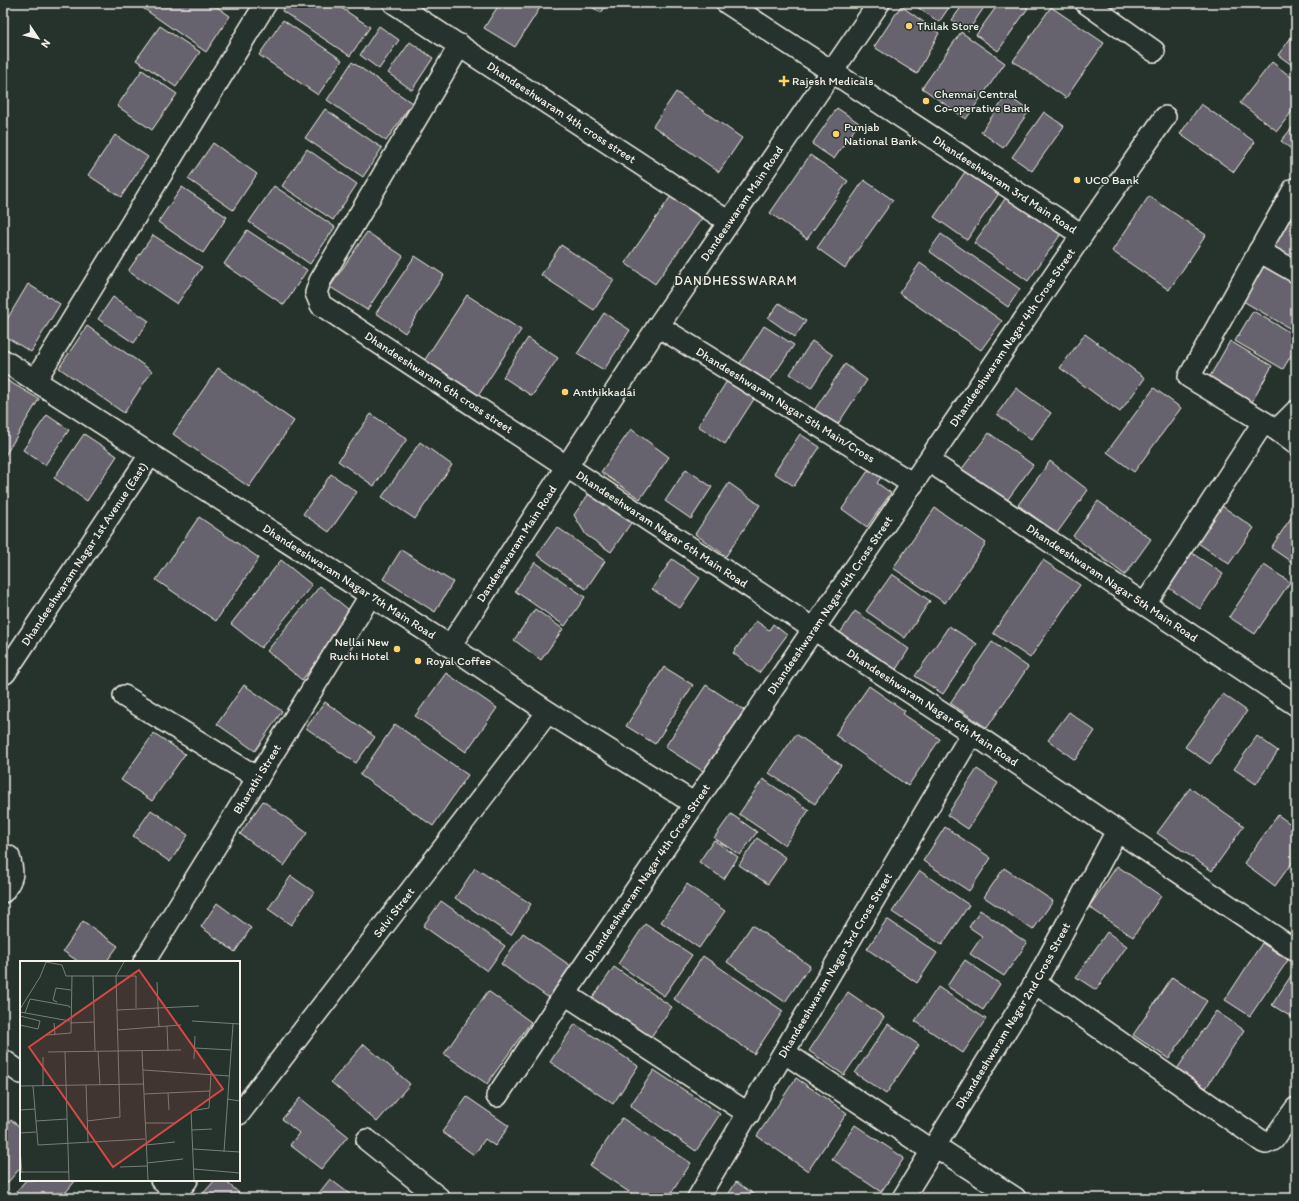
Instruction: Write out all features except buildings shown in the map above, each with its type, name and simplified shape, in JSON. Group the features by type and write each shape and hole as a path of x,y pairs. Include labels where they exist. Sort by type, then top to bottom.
{"street":[{"path":"35,381 266,3"},
{"name":"Dhandeeshwaram 4th cross street","path":"394,3 729,222"},
{"name":"Dhandeeshwaram 3rd Main Road","path":"728,3 833,70 1082,235"},
{"name":"Dandeeswaram Main Road","path":"450,646 658,326 879,3"},
{"path":"1086,3 1154,51"},
{"name":"Dhandeeshwaram 6th cross street","path":"460,45 320,281 316,293 322,305 567,466"},
{"name":"Dhandeeshwaram Nagar 4th Cross Street","path":"497,1096 1082,235 1165,117"},
{"path":"1294,189 1189,376 1284,420 1296,444"},
{"path":"1259,251 1296,272"},
{"name":"Dhandeeshwaram Nagar 5th Main/Cross","path":"658,326 913,484"},
{"name":"Dhandeeshwaram Nagar 7th Main Road","path":"3,360 450,646 548,712 694,804"},
{"path":"1145,604 1284,420"},
{"name":"Dhandeeshwaram Nagar 1st Avenue (East)","path":"5,673 150,455"},
{"name":"Dhandeeshwaram Nagar 5th Main Road","path":"929,461 1296,705"},
{"name":"Dhandeeshwaram Nagar 6th Main Road","path":"567,466 972,734 1296,951"},
{"name":"Bharathi Street","path":"145,961 370,596"},
{"path":"124,696 258,778"},
{"name":"Selvi Street","path":"240,1113 548,712"},
{"name":"Dhandeeshwaram Nagar 3rd Cross Street","path":"698,1198 749,1114 972,734"},
{"name":"Dhandeeshwaram Nagar 2nd Cross Street","path":"903,1198 1035,983 1117,831"},
{"path":"3,854 9,857 13,871 9,883 3,892"},
{"path":"1035,983 1266,1143 1273,1140 1296,1108"},
{"path":"565,994 749,1114"},
{"path":"784,1053 934,1149 1015,1198"},
{"path":"3,1060 20,1072"},
{"path":"367,1140 439,1198"},
{"path":"163,1181 179,1190"}],"place":[{"name":"Thilak Store","path":"909,26"},
{"name":"Rajesh Medicals","path":"784,81"},
{"name":"Chennai Central Co-operative Bank","path":"926,101"},
{"name":"Punjab National Bank","path":"836,134"},
{"name":"UCO Bank","path":"1077,180"},
{"name":"Anthikkadai","path":"565,392"},
{"name":"Nellai New Ruchi Hotel","path":"397,649"},
{"name":"Royal Coffee","path":"418,661"}],"district":[{"name":"DANDHESSWARAM","path":"736,280"}]}
